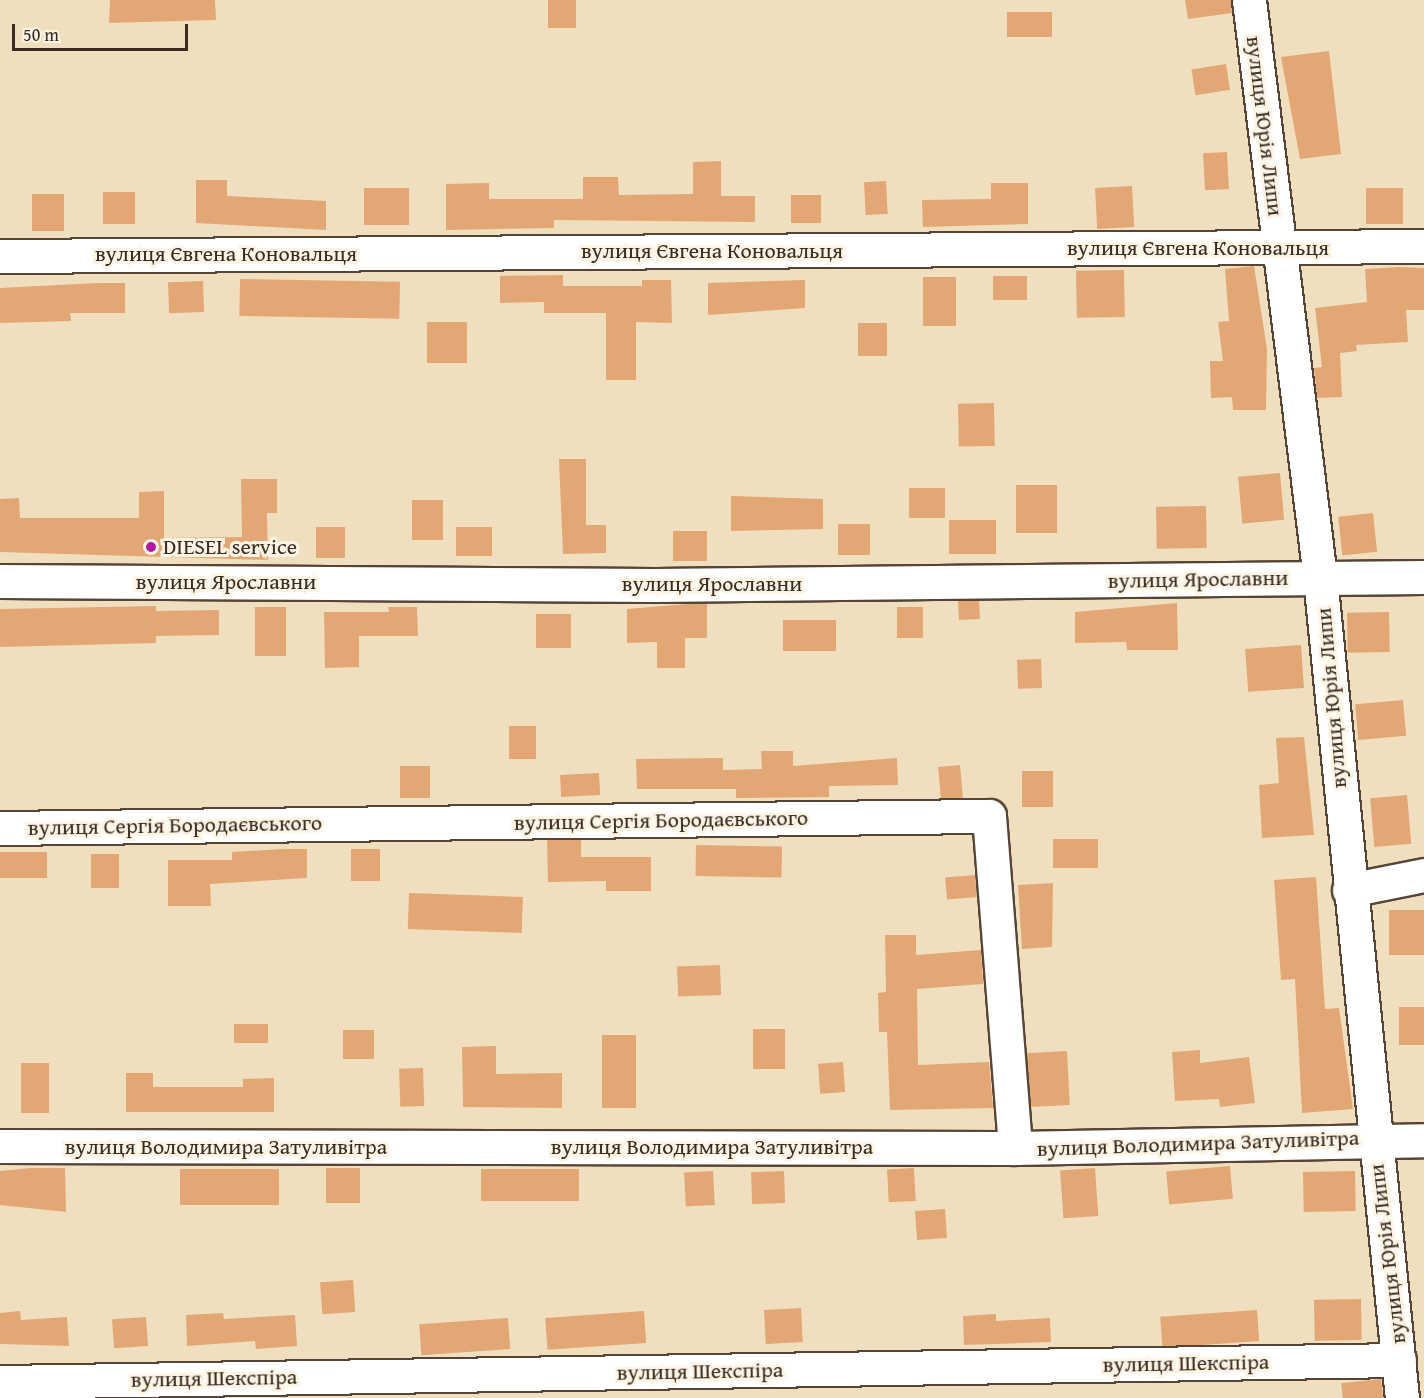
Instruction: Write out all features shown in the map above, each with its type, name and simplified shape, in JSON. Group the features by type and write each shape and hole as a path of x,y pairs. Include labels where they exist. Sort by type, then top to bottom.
{"street":[{"name":"вулиця Юрія Липи","path":"1249,0 1320,577 1349,890 1402,1398"},
{"name":"вулиця Євгена Коновальця","path":"0,256 1424,246"},
{"name":"вулиця Ярославни","path":"0,581 655,585 1424,577"},
{"name":"вулиця Сергія Бородаєвського","path":"0,828 989,816 1015,1148"},
{"path":"1349,890 1424,875"},
{"name":"вулиця Володимира Затуливітра","path":"0,1146 1015,1148 1374,1138 1424,1140"},
{"name":"вулиця Шекспіра","path":"0,1382 1399,1360"}],"building":[{"path":"110,0 215,0 216,20 109,23"},
{"path":"548,0 576,0 576,28 548,28"},
{"path":"1185,0 1231,0 1232,13 1188,19"},
{"path":"1007,12 1052,12 1052,37 1007,37"},
{"path":"1329,51 1341,154 1300,159 1281,57"},
{"path":"1226,64 1230,90 1195,95 1191,69"},
{"path":"1227,152 1229,189 1205,190 1203,153"},
{"path":"721,161 721,196 755,196 755,222 554,220 554,228 446,230 446,184 489,183 489,199 583,199 583,177 618,177 619,195 693,194 693,162"},
{"path":"196,180 227,180 227,196 326,201 326,230 196,223"},
{"path":"886,181 888,214 866,215 864,182"},
{"path":"991,183 1028,183 1028,224 923,227 922,200 991,199"},
{"path":"1132,186 1134,227 1097,229 1095,188"},
{"path":"364,188 409,188 409,225 364,225"},
{"path":"1366,188 1403,188 1403,224 1366,224"},
{"path":"103,192 135,192 135,224 103,224"},
{"path":"32,194 64,194 64,231 32,231"},
{"path":"791,195 821,195 821,223 791,223"},
{"path":"1254,266 1267,349 1266,410 1233,410 1232,397 1211,398 1210,361 1223,361 1218,322 1229,321 1225,269"},
{"path":"1424,268 1424,310 1406,310 1408,342 1356,345 1357,351 1340,353 1342,397 1317,398 1314,368 1322,367 1315,308 1367,302 1365,269"},
{"path":"1124,270 1125,317 1077,318 1076,271"},
{"path":"563,275 563,286 642,286 642,280 671,280 672,323 636,322 636,380 606,380 606,313 544,313 544,302 500,303 500,276"},
{"path":"993,276 1027,276 1027,300 993,300"},
{"path":"923,277 956,277 956,326 923,326"},
{"path":"240,279 400,282 399,319 239,316"},
{"path":"805,280 805,308 708,315 708,283"},
{"path":"203,281 204,312 169,313 168,282"},
{"path":"125,283 125,313 70,313 71,321 0,323 0,288"},
{"path":"427,322 467,322 467,363 427,363"},
{"path":"858,323 887,323 887,356 858,356"},
{"path":"994,403 995,446 959,447 958,404"},
{"path":"559,459 586,459 586,525 606,525 606,553 563,554"},
{"path":"1280,473 1284,520 1242,523 1238,477"},
{"path":"241,479 277,479 277,513 267,513 268,560 0,552 0,499 19,498 20,518 139,518 139,492 164,491 164,538 242,537"},
{"path":"1016,485 1057,485 1057,533 1016,533"},
{"path":"909,488 945,488 945,518 909,518"},
{"path":"731,496 823,499 823,529 731,531"},
{"path":"412,500 443,500 443,540 412,540"},
{"path":"1206,506 1207,548 1157,549 1156,507"},
{"path":"1373,513 1377,552 1342,555 1338,517"},
{"path":"949,520 996,520 996,554 949,554"},
{"path":"838,524 870,524 870,555 838,555"},
{"path":"316,527 345,527 345,558 316,558"},
{"path":"456,527 492,527 492,556 456,556"},
{"path":"673,531 707,531 707,561 673,561"},
{"path":"979,600 980,619 959,620 958,601"},
{"path":"1177,603 1178,650 1127,650 1126,642 1075,643 1075,612"},
{"path":"707,604 707,638 685,638 685,668 657,668 657,642 627,643 627,609"},
{"path":"156,606 156,611 219,610 219,635 156,636 156,643 0,647 0,609"},
{"path":"255,607 286,607 286,656 255,656"},
{"path":"388,607 417,607 418,636 359,636 359,667 325,668 324,612 389,612"},
{"path":"897,607 923,607 923,638 897,638"},
{"path":"1389,612 1390,652 1348,653 1347,613"},
{"path":"536,614 571,614 571,648 536,648"},
{"path":"783,620 836,620 836,651 783,651"},
{"path":"1301,645 1304,688 1248,692 1245,649"},
{"path":"1041,659 1042,688 1018,689 1017,660"},
{"path":"1403,700 1406,736 1358,740 1355,704"},
{"path":"509,726 536,726 536,759 509,759"},
{"path":"1304,737 1314,835 1262,838 1259,785 1279,783 1276,738"},
{"path":"761,751 793,751 793,766 897,758 898,785 829,786 829,797 736,798 736,789 637,789 636,759 723,758 723,770 762,769"},
{"path":"960,765 963,798 941,800 938,767"},
{"path":"400,766 430,766 430,798 400,798"},
{"path":"1022,771 1053,771 1053,807 1022,807"},
{"path":"599,773 600,795 561,797 560,775"},
{"path":"1407,795 1411,844 1374,847 1370,798"},
{"path":"1053,839 1098,839 1098,868 1053,868"},
{"path":"547,840 581,840 581,857 651,857 651,891 606,891 606,881 548,882"},
{"path":"696,845 782,847 781,877 695,876"},
{"path":"307,849 307,878 210,884 211,906 168,906 168,860 232,860 232,852"},
{"path":"351,849 380,849 380,881 351,881"},
{"path":"0,852 47,852 47,878 0,878"},
{"path":"91,854 119,854 119,888 91,888"},
{"path":"975,875 977,897 947,900 945,878"},
{"path":"1316,877 1325,1009 1339,1008 1353,1109 1302,1113 1295,979 1281,980 1274,880"},
{"path":"1053,883 1052,947 1022,949 1018,885"},
{"path":"409,893 523,897 522,933 408,929"},
{"path":"1389,910 1424,910 1424,955 1389,955"},
{"path":"885,935 916,935 916,955 981,950 983,984 917,989 918,1065 989,1062 993,1108 890,1110 887,1032 879,1032 878,993 886,992"},
{"path":"720,965 721,995 678,996 677,967"},
{"path":"1399,1007 1424,1007 1424,1045 1399,1045"},
{"path":"234,1024 268,1024 268,1043 234,1043"},
{"path":"753,1029 785,1029 785,1069 753,1069"},
{"path":"343,1030 374,1030 374,1059 343,1059"},
{"path":"602,1035 636,1035 636,1108 602,1108"},
{"path":"496,1046 496,1074 562,1073 562,1108 463,1107 462,1047"},
{"path":"1200,1050 1200,1063 1249,1057 1255,1103 1220,1107 1219,1099 1175,1101 1172,1052"},
{"path":"1067,1051 1070,1105 1029,1107 1026,1053"},
{"path":"843,1062 845,1092 820,1094 818,1064"},
{"path":"21,1063 49,1063 49,1113 21,1113"},
{"path":"423,1068 424,1106 400,1107 399,1069"},
{"path":"126,1073 153,1073 153,1087 243,1087 243,1079 274,1078 274,1112 126,1112"},
{"path":"1230,1166 1233,1199 1169,1204 1166,1172"},
{"path":"65,1168 66,1212 0,1205 0,1171"},
{"path":"326,1168 360,1168 360,1203 326,1203"},
{"path":"914,1168 916,1201 889,1202 887,1169"},
{"path":"1095,1168 1098,1216 1063,1218 1060,1170"},
{"path":"180,1169 279,1169 279,1205 180,1205"},
{"path":"481,1169 579,1169 579,1201 481,1201"},
{"path":"713,1171 715,1205 686,1206 684,1173"},
{"path":"784,1171 785,1203 752,1204 751,1172"},
{"path":"1355,1171 1356,1211 1304,1212 1303,1172"},
{"path":"945,1209 947,1238 917,1240 915,1211"},
{"path":"353,1280 355,1312 322,1314 320,1282"},
{"path":"1361,1299 1362,1340 1315,1341 1314,1300"},
{"path":"801,1308 803,1342 766,1344 764,1310"},
{"path":"1257,1310 1259,1341 1162,1348 1160,1317"},
{"path":"20,1311 21,1320 67,1317 69,1346 0,1344 0,1313"},
{"path":"644,1311 646,1343 547,1350 545,1318"},
{"path":"223,1313 224,1319 295,1315 297,1346 256,1349 255,1341 187,1346 186,1315"},
{"path":"996,1314 996,1321 1050,1318 1051,1342 964,1345 963,1316"},
{"path":"146,1317 148,1346 114,1348 112,1319"},
{"path":"508,1318 510,1349 421,1355 419,1324"},
{"path":"1381,1379 1383,1398 1343,1398 1341,1383"}],"place":[{"name":"DIESEL service","path":"151,547"}]}
